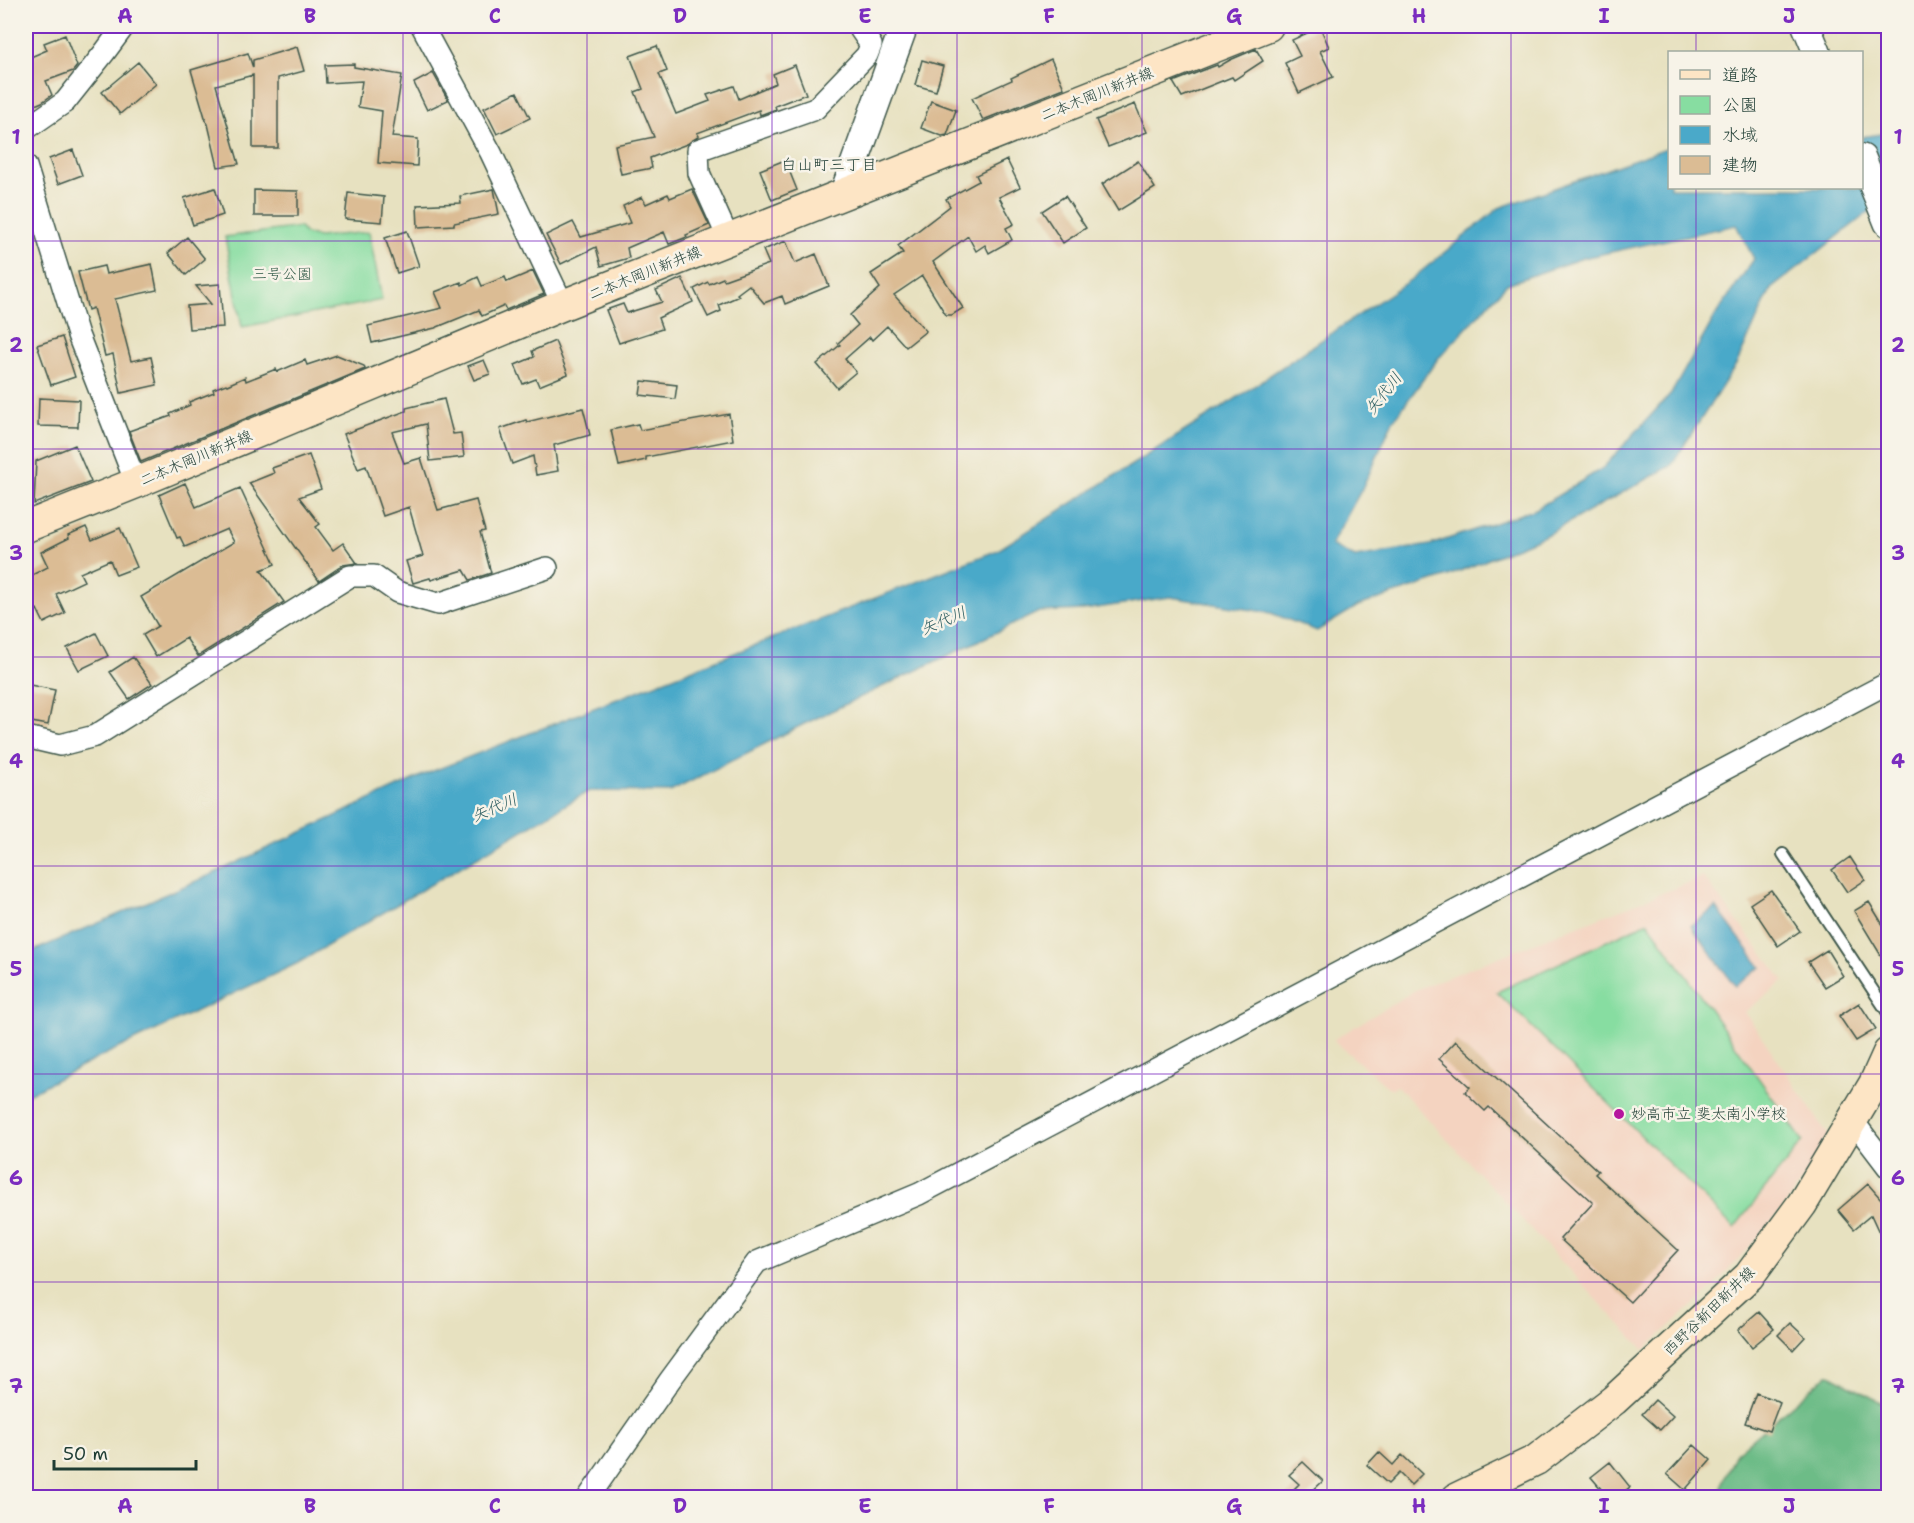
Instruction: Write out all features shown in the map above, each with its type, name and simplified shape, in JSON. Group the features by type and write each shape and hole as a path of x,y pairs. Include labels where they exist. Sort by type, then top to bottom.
{"main road":[{"name":"二本木岡川新井線","path":"26,526 136,483 563,305 1268,26"},
{"name":"西野谷新田新井線","path":"1457,1497 1545,1454 1614,1400 1749,1276 1802,1204 1875,1084 1888,1053"}],"street":[{"path":"26,129 65,102 124,26"},
{"path":"422,26 491,153 563,305"},
{"path":"858,26 883,49"},
{"path":"729,240 699,173 698,150 815,109 867,55 883,49 904,26"},
{"path":"1806,26 1817,51"},
{"path":"843,195 883,49"},
{"path":"1863,160 1888,223"},
{"path":"26,166 78,335 136,483"},
{"path":"26,737 60,745 95,736 350,576 374,576 397,592 438,604 547,568"},
{"path":"588,1497 757,1262 919,1194 1888,683"},
{"path":"1853,1121 1888,1167"}],"lane":[{"path":"1784,854 1888,1013"}],"shaded area":[{"name":"妙高市立 斐太南小学校","path":"1703,877 1784,981 1745,1012 1831,1139 1780,1212 1714,1286 1644,1350 1397,1086 1390,1089 1333,1040 1417,989"}],"green space":[{"name":"三号公園","path":"300,227 305,234 319,237 369,232 382,300 242,327 225,237"},
{"path":"1648,922 1803,1141 1734,1228 1497,992"},
{"path":"1828,1374 1888,1406 1888,1497 1716,1498 1736,1453"}],"water":[{"name":"矢代川","path":"1888,133 1888,197 1771,289 1737,363 1671,466 1544,536 1448,576 1358,606 1317,631 1271,613 1170,597 1083,610 1039,612 802,725 670,792 589,791 298,963 108,1053 26,1095 26,954 208,876 423,775 998,550 1232,401 1413,278 1499,208 1668,147 1668,189 1863,189 1863,137","holes":["1736,225 1754,259 1717,313 1672,392 1603,468 1536,509 1430,545 1355,557 1331,545 1364,485 1393,421 1437,360 1507,284 1583,258"]},
{"path":"1716,907 1761,967 1735,986 1691,926"}],"building":[{"path":"1320,27 1329,47 1320,51 1333,77 1299,93 1285,63 1300,56 1292,40"},
{"path":"65,35 77,66 73,71 46,81 52,95 26,109 26,59 47,50 44,43"},
{"path":"657,46 667,71 659,74 676,114 710,101 707,95 734,86 739,99 776,83 773,74 795,65 806,94 775,106 776,109 760,115 759,110 697,133 699,136 687,144 650,158 652,168 621,174 615,145 654,137 635,92 643,89 630,56"},
{"path":"297,47 304,71 278,78 278,148 253,148 253,75 216,85 239,164 218,167 208,124 191,70 248,53 253,68 253,60"},
{"path":"1256,49 1263,61 1234,80 1232,77 1182,97 1173,82 1217,65 1218,67"},
{"path":"1051,59 1064,88 983,120 972,98"},
{"path":"922,60 943,66 936,91 915,85"},
{"path":"138,62 156,84 120,114 102,92"},
{"path":"354,64 354,67 402,75 392,137 418,139 417,166 378,163 382,111 358,107 362,81 326,83 325,65"},
{"path":"433,73 448,100 427,110 414,83"},
{"path":"517,92 530,118 497,134 484,108"},
{"path":"931,101 956,110 947,135 942,136 921,128"},
{"path":"1135,104 1147,132 1108,147 1096,120"},
{"path":"73,150 82,175 58,184 49,159"},
{"path":"785,160 797,190 772,200 760,170"},
{"path":"1007,160 1020,187 999,197 1014,224 1006,228 1012,240 989,253 985,245 976,251 968,236 933,262 963,308 952,315 946,315 922,276 894,295 926,331 906,347 887,326 872,340 870,337 845,359 856,372 837,388 817,364 840,345 838,343 858,325 850,315 880,288 871,274 903,253 898,246 950,206 946,199 979,181 976,175"},
{"path":"1138,161 1155,188 1118,211 1102,184"},
{"path":"215,188 223,215 193,225 184,198"},
{"path":"494,189 499,214 454,223 454,225 418,227 417,205 461,203 460,196"},
{"path":"692,189 709,225 669,244 664,232 627,248 629,258 601,266 596,247 561,264 546,235 573,222 581,237 630,223 623,206 642,197 646,204 668,194 670,198"},
{"path":"254,190 298,191 298,216 254,216"},
{"path":"348,193 384,197 382,222 345,219"},
{"path":"1065,196 1086,228 1063,243 1042,211"},
{"path":"407,231 419,266 397,273 385,238"},
{"path":"187,237 205,259 186,275 168,253"},
{"path":"786,241 795,263 816,254 829,286 785,304 782,296 764,303 749,285 737,294 739,296 719,305 721,311 708,317 694,289 708,282 709,284 723,278 724,280 769,264 763,250"},
{"path":"152,264 157,290 115,299 131,361 151,357 157,385 121,393 113,354 105,356 93,308 88,310 78,272 104,266 106,274"},
{"path":"533,271 544,294 506,310 504,306 482,316 479,310 435,328 372,343 368,326 442,308 435,292 461,282 462,285 478,277 482,286 505,277 507,282"},
{"path":"682,278 693,302 658,318 662,329 619,343 606,310 623,304 627,313 662,302 656,290"},
{"path":"220,284 223,327 189,329 187,306 211,304 196,286"},
{"path":"62,337 75,377 51,385 37,345"},
{"path":"555,341 568,374 539,386 536,379 523,384 515,365 534,357 532,351"},
{"path":"337,355 364,366 365,369 141,462 129,431 171,416 170,414 190,405 189,402 214,392 213,389 245,377 246,381 276,369 277,372 305,360 307,365"},
{"path":"484,360 490,374 474,380 468,366"},
{"path":"642,381 677,385 675,399 640,395"},
{"path":"39,398 79,400 78,427 38,426"},
{"path":"444,399 453,434 461,433 464,457 430,461 426,424 392,432 404,463 421,458 438,510 476,500 485,531 480,532 491,573 470,580 464,570 413,583 406,561 423,556 409,507 383,516 366,466 358,469 344,434 406,411 406,408"},
{"path":"583,408 590,435 554,445 558,471 536,475 533,456 512,464 500,429 526,420 527,422"},
{"path":"729,414 733,440 646,457 646,460 619,466 611,430 638,424 640,430"},
{"path":"75,445 91,482 34,504 36,461"},
{"path":"309,455 321,489 299,497 320,524 316,527 333,550 343,543 357,563 343,565 319,581 249,483 274,473 272,468"},
{"path":"185,483 196,507 240,488 275,564 261,570 284,602 198,656 186,638 156,657 143,635 158,626 141,597 234,542 227,529 185,547 180,537 177,538 159,495"},
{"path":"86,527 92,540 120,528 137,567 116,575 110,560 80,573 84,581 56,594 65,613 44,623 37,609 26,615 26,578 48,567 41,552"},
{"path":"96,633 108,656 79,670 67,648"},
{"path":"133,657 152,684 129,699 110,672"},
{"path":"30,685 55,690 48,725 26,721"},
{"path":"1850,857 1865,880 1847,892 1832,870"},
{"path":"1771,890 1800,931 1778,946 1750,904"},
{"path":"1869,902 1888,933 1888,967 1854,911"},
{"path":"1827,950 1843,976 1825,987 1808,962"},
{"path":"1859,1003 1876,1029 1856,1041 1839,1016"},
{"path":"1456,1041 1598,1171 1595,1174 1678,1250 1630,1302 1560,1239 1593,1203 1489,1107 1485,1111 1465,1092 1470,1087 1439,1059"},
{"path":"1868,1184 1888,1207 1888,1252 1871,1215 1854,1229 1838,1210"},
{"path":"1759,1312 1774,1329 1752,1347 1738,1330"},
{"path":"1790,1323 1805,1337 1793,1350 1778,1335"},
{"path":"1756,1393 1780,1402 1769,1431 1745,1423"},
{"path":"1655,1400 1673,1416 1660,1430 1642,1414"},
{"path":"1694,1445 1711,1460 1685,1490 1667,1474"},
{"path":"1379,1452 1393,1465 1402,1455 1422,1474 1411,1485 1399,1473 1388,1484 1367,1465"},
{"path":"1303,1462 1323,1481 1306,1497 1286,1497 1299,1484 1289,1475"},
{"path":"1610,1462 1630,1487 1617,1497 1608,1497 1591,1477"}],"place":[{"name":"妙高市立 斐太南小学校","path":"1619,1114"}],"district":[{"name":"白山町三丁目","path":"829,164"}]}
